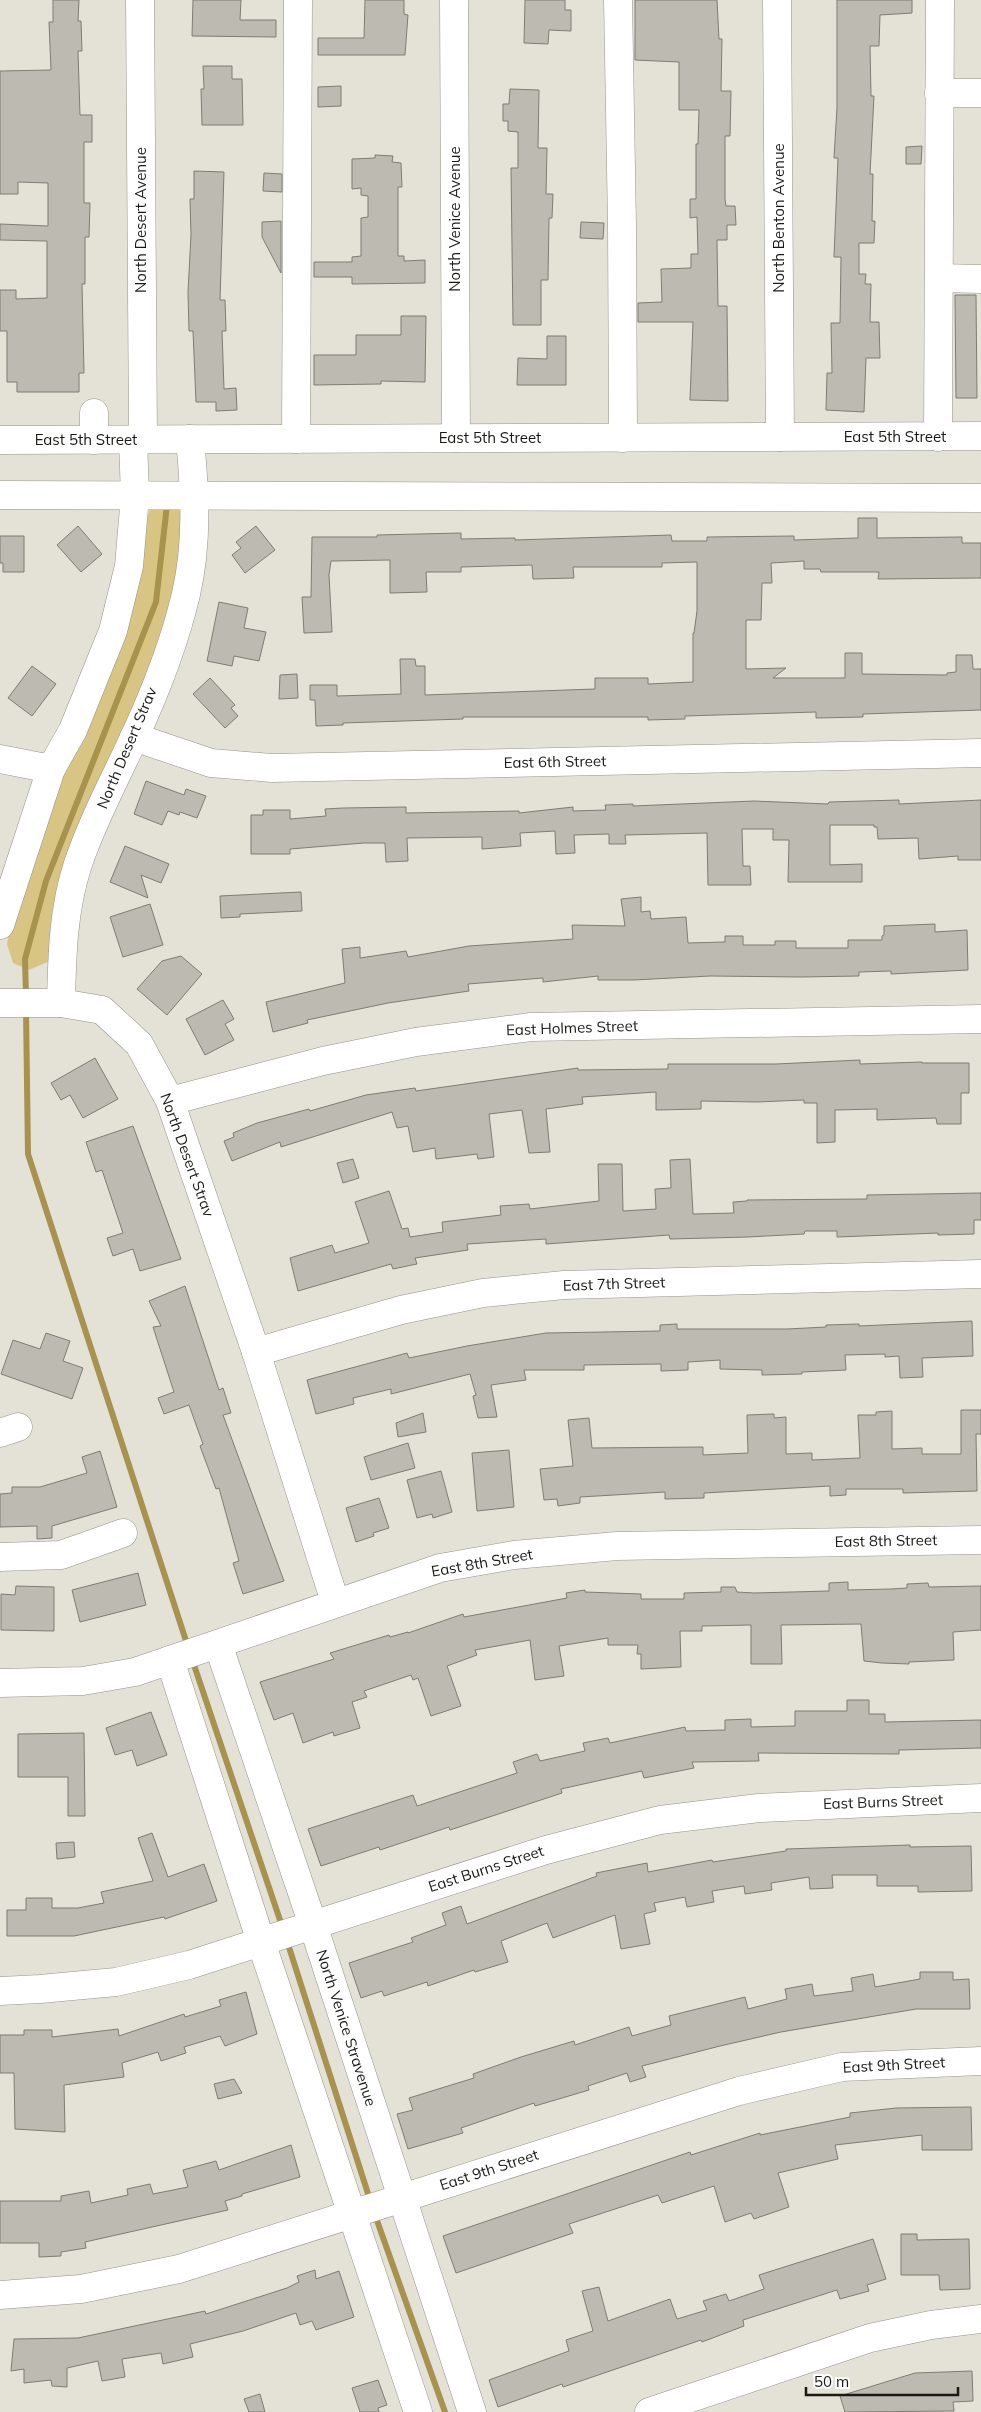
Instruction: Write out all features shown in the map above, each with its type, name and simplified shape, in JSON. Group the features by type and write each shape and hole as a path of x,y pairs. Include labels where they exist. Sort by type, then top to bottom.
{"street":[{"name":"North Desert Avenue","path":"138,440 140,0"},
{"path":"296,439 298,0"},
{"name":"North Venice Avenue","path":"454,0 456,438"},
{"path":"618,0 623,438"},
{"name":"North Benton Avenue","path":"777,0 780,437"},
{"path":"938,437 940,0"},
{"path":"939,93 981,93"},
{"path":"939,278 981,279"},
{"name":"East 5th Street","path":"0,440 94,426 138,440 981,436"},
{"name":"North Desert Strav","path":"190,439 195,495 195,539 186,594 167,655 134,737 78,865 62,938 61,1003 102,1010 139,1044 170,1101 256,1352 335,1602"},
{"path":"0,925 51,769 73,730 113,631 128,566 138,440"},
{"path":"0,495 981,498"},
{"name":"East 6th Street","path":"134,737 211,763 272,768 981,754"},
{"path":"0,759 51,769"},
{"path":"0,1003 61,1003"},
{"name":"East Holmes Street","path":"170,1101 323,1061 416,1042 531,1027 981,1019"},
{"name":"East 7th Street","path":"256,1352 401,1310 483,1293 564,1285 981,1274"},
{"path":"0,1557 61,1555 123,1533"},
{"name":"East 8th Street","path":"0,1683 83,1681 136,1672 335,1602 440,1568 514,1555 617,1546 981,1540"},
{"name":"North Venice Stravenue","path":"218,1644 313,1925 472,2412"},
{"path":"170,1660 261,1942 418,2412"},
{"name":"East Burns Street","path":"0,1990 40,1989 116,1982 189,1965 546,1850 660,1820 759,1808 880,1801 981,1798"},
{"name":"East 9th Street","path":"0,2295 81,2289 179,2269 739,2091 842,2067 981,2061"},
{"path":"649,2412 870,2338 931,2325 981,2319"}],"shaded area":[{"path":"152,504 183,508 183,538 173,605 52,960 29,970 13,963 7,944 19,885"}],"building":[{"path":"53,0 79,0 78,21 81,21 82,51 78,51 80,115 92,115 92,142 84,142 84,203 90,203 89,237 85,237 85,284 82,284 84,373 79,373 79,392 17,392 17,382 7,382 7,331 0,331 0,290 16,290 16,299 47,298 47,241 0,240 0,224 48,226 48,183 18,182 18,194 0,194 0,71 51,70 49,22 53,22"},
{"path":"193,0 241,0 240,20 276,20 276,37 192,36"},
{"path":"365,0 404,0 404,14 408,15 405,55 318,55 318,38 364,38"},
{"path":"525,0 565,0 565,10 571,10 571,31 549,30 548,44 524,43"},
{"path":"635,0 717,0 719,39 722,39 721,91 731,91 730,136 725,136 725,199 726,206 735,206 736,225 727,225 727,240 717,240 718,306 727,306 728,401 690,400 693,322 638,322 638,303 662,302 661,269 691,268 691,254 698,254 697,217 690,218 690,199 696,199 696,144 698,144 699,110 679,110 679,62 635,60"},
{"path":"837,0 912,0 912,13 880,15 879,46 870,46 871,96 874,96 870,174 873,174 872,221 875,221 874,243 859,243 859,274 866,274 865,284 871,284 870,322 879,322 880,358 866,358 864,412 826,410 827,373 832,373 831,323 840,323 841,257 834,257 838,158 834,158 837,108"},
{"path":"203,66 232,66 232,79 242,79 243,125 202,125 201,89 204,89"},
{"path":"341,86 341,106 318,107 318,87"},
{"path":"510,89 539,90 538,148 547,148 546,194 553,194 552,218 549,218 548,280 541,280 541,325 513,325 511,168 518,168 518,132 508,131 508,121 503,121 503,104 509,104"},
{"path":"922,146 921,164 906,164 906,147"},
{"path":"375,155 393,156 392,162 401,163 402,187 398,187 398,256 404,256 404,261 425,260 425,283 352,284 352,277 314,277 314,262 352,262 352,257 361,256 361,218 368,217 368,196 361,195 361,188 352,189 352,159 375,158"},
{"path":"194,171 224,172 220,300 225,300 226,331 222,331 224,389 236,388 237,410 216,411 216,402 196,402 193,331 189,331 188,292 191,235 190,199 194,199"},
{"path":"264,173 282,174 282,192 263,191"},
{"path":"281,221 281,273 262,237 262,222"},
{"path":"581,222 604,223 603,239 580,238"},
{"path":"955,295 976,295 977,398 956,398"},
{"path":"401,316 426,316 425,382 381,381 381,384 314,385 314,355 356,355 356,335 401,335"},
{"path":"547,336 566,336 566,385 517,385 518,358 547,359"},
{"path":"858,518 877,518 877,538 962,537 962,543 981,543 981,578 878,579 879,572 821,572 820,569 804,569 804,561 771,563 772,583 762,583 761,620 746,620 746,669 786,668 773,678 845,678 845,653 862,653 862,674 947,675 947,673 956,672 956,655 972,655 973,669 981,669 981,710 863,714 863,717 816,718 816,712 685,716 685,719 648,720 648,717 463,717 463,719 343,723 343,725 316,726 315,700 310,700 310,685 337,685 337,696 401,694 400,659 415,659 416,666 425,666 425,695 595,689 595,678 648,678 648,684 693,682 693,633 697,611 697,562 662,563 662,567 573,567 574,578 533,579 532,565 461,567 461,572 426,572 427,592 390,593 390,560 331,561 329,575 332,632 304,633 302,597 311,597 312,537 377,537 377,535 461,533 461,539 515,538 515,540 671,535 672,541 707,541 707,537 794,536 794,540 858,538"},
{"path":"78,526 102,554 81,572 57,545"},
{"path":"256,526 275,550 245,573 232,555 241,548 236,542"},
{"path":"0,536 24,536 24,572 3,572 3,563 0,563"},
{"path":"219,602 248,608 244,628 266,632 259,661 234,656 232,666 207,661"},
{"path":"32,666 56,684 32,716 8,698"},
{"path":"297,674 298,698 279,699 280,675"},
{"path":"210,678 235,705 231,708 238,716 225,728 193,694"},
{"path":"146,781 184,795 186,789 206,796 197,818 180,812 179,815 168,811 162,825 134,814"},
{"path":"899,800 899,804 981,800 981,860 958,860 958,856 919,859 918,838 878,839 877,827 874,827 874,825 830,825 830,865 862,864 862,882 788,882 789,840 773,840 773,829 742,829 743,866 750,866 751,885 708,885 707,833 625,835 626,844 609,844 609,834 574,835 575,853 556,854 555,831 520,833 521,846 482,849 482,837 407,838 408,861 386,862 385,843 290,849 290,854 251,854 251,815 263,815 263,810 290,810 290,819 326,816 325,809 343,808 406,807 406,813 519,811 519,813 573,807 573,811 606,810 605,805 633,804 633,806 754,801 828,804 829,802"},
{"path":"125,846 169,864 161,883 141,875 148,898 110,882"},
{"path":"301,892 302,911 240,914 240,917 221,918 220,896"},
{"path":"641,897 641,912 650,911 651,919 686,917 688,943 725,942 725,936 743,936 743,945 775,945 775,941 796,941 796,948 848,948 848,940 882,940 884,926 935,924 935,932 967,930 968,970 891,974 891,971 859,972 859,976 710,976 634,980 598,980 598,976 543,982 543,978 468,984 469,991 388,1003 307,1020 308,1023 273,1032 266,1002 345,983 342,949 360,947 360,958 406,951 408,957 469,946 573,939 572,925 625,926 621,899"},
{"path":"150,904 163,945 123,957 110,917"},
{"path":"181,956 202,974 167,1015 137,989 162,961"},
{"path":"223,1000 234,1019 225,1024 234,1040 205,1055 186,1019"},
{"path":"95,1058 118,1099 83,1118 70,1095 61,1100 51,1083"},
{"path":"860,1060 860,1064 969,1063 969,1093 961,1093 961,1124 937,1124 936,1118 877,1120 877,1109 835,1110 835,1142 817,1143 817,1103 804,1103 804,1100 757,1102 701,1101 701,1109 656,1110 656,1092 582,1097 583,1104 546,1109 550,1152 529,1153 522,1110 489,1114 494,1157 478,1159 477,1154 436,1159 435,1148 413,1152 408,1126 397,1128 392,1112 281,1147 280,1142 232,1161 224,1141 234,1137 233,1133 257,1123 309,1109 310,1111 366,1095 415,1088 416,1091 578,1068 578,1070 668,1069 668,1064 776,1064"},
{"path":"133,1126 181,1259 140,1271 133,1249 113,1256 107,1238 123,1233 102,1170 96,1172 86,1142"},
{"path":"353,1159 359,1178 343,1183 337,1163"},
{"path":"690,1159 693,1214 734,1213 733,1202 747,1200 867,1199 867,1195 981,1193 981,1220 974,1220 974,1234 938,1235 938,1233 837,1237 837,1231 805,1231 804,1234 748,1237 670,1239 669,1235 546,1244 546,1239 467,1244 468,1250 415,1258 417,1264 393,1269 391,1264 298,1291 290,1258 332,1245 335,1253 369,1243 355,1202 389,1191 402,1229 408,1228 410,1237 443,1232 442,1222 501,1215 500,1206 529,1204 530,1209 599,1201 598,1164 622,1164 623,1211 656,1209 655,1189 671,1188 670,1160"},
{"path":"185,1286 219,1390 223,1388 231,1413 223,1415 284,1581 243,1594 233,1563 239,1561 219,1488 216,1489 200,1446 203,1444 189,1405 164,1414 158,1398 174,1392 153,1327 161,1326 149,1301"},
{"path":"972,1321 973,1356 922,1358 923,1377 900,1378 899,1356 885,1357 885,1354 845,1355 846,1370 802,1372 802,1374 762,1375 762,1370 720,1369 720,1360 688,1362 688,1370 661,1371 661,1364 584,1365 584,1370 524,1370 526,1380 491,1385 497,1417 478,1418 473,1396 476,1395 470,1374 391,1394 391,1389 353,1398 354,1404 316,1414 307,1380 407,1353 409,1358 546,1333 660,1331 660,1325 677,1324 677,1329 787,1329 826,1327 826,1325 859,1324 859,1326"},
{"path":"46,1333 70,1341 63,1361 83,1368 72,1399 1,1374 13,1340 40,1349"},
{"path":"961,1410 981,1410 981,1434 976,1434 977,1491 903,1493 903,1489 846,1489 846,1495 830,1496 830,1486 704,1493 704,1498 665,1499 665,1492 580,1497 580,1503 558,1506 557,1499 544,1500 540,1469 573,1466 568,1420 589,1418 592,1448 703,1447 703,1455 748,1453 747,1415 774,1414 774,1418 786,1417 786,1454 812,1453 812,1460 860,1458 858,1415 876,1415 876,1412 892,1411 892,1449 922,1448 922,1454 961,1454"},
{"path":"423,1413 426,1432 398,1437 396,1423"},
{"path":"408,1443 415,1468 371,1480 364,1457"},
{"path":"509,1450 514,1507 477,1511 472,1453"},
{"path":"100,1451 117,1507 52,1526 52,1538 37,1539 37,1526 0,1527 0,1494 12,1493 12,1487 40,1487 87,1473 82,1457"},
{"path":"441,1471 452,1512 433,1518 432,1514 417,1518 407,1480"},
{"path":"379,1498 389,1528 373,1533 374,1536 356,1542 346,1508"},
{"path":"138,1573 146,1605 80,1622 72,1590"},
{"path":"848,1582 848,1590 907,1588 907,1584 928,1583 929,1587 981,1586 981,1630 953,1632 954,1660 909,1662 909,1664 864,1661 861,1624 781,1625 782,1664 751,1664 751,1625 702,1626 702,1631 680,1631 681,1667 641,1669 641,1654 637,1654 638,1645 608,1645 608,1638 559,1646 564,1676 535,1680 530,1640 475,1650 477,1655 447,1666 461,1706 431,1716 418,1678 413,1680 411,1675 364,1691 367,1697 352,1702 360,1728 334,1736 333,1732 303,1743 293,1713 274,1720 260,1682 334,1659 330,1653 389,1635 390,1637 408,1633 463,1614 464,1617 567,1598 566,1593 585,1590 585,1592 641,1594 641,1599 684,1599 684,1593 721,1592 721,1587 735,1587 737,1592 754,1593 829,1591 829,1583"},
{"path":"16,1586 54,1587 54,1631 1,1630 1,1594 15,1595"},
{"path":"847,1700 869,1700 869,1714 885,1714 885,1722 981,1720 981,1748 899,1750 899,1754 758,1753 759,1761 692,1762 694,1768 644,1778 642,1771 561,1789 562,1793 450,1830 449,1827 380,1850 379,1847 321,1866 308,1829 413,1795 417,1806 517,1773 513,1762 537,1754 540,1761 585,1751 583,1743 608,1738 610,1743 685,1727 686,1731 725,1730 725,1720 751,1719 751,1727 795,1726 795,1711 847,1711"},
{"path":"151,1712 167,1755 137,1766 132,1750 115,1755 106,1728"},
{"path":"84,1733 85,1816 68,1816 68,1777 18,1777 18,1734"},
{"path":"152,1833 168,1877 204,1864 217,1901 165,1919 164,1917 74,1936 7,1936 7,1910 26,1910 26,1898 52,1898 52,1908 78,1908 104,1903 101,1892 153,1881 138,1838"},
{"path":"74,1842 75,1857 57,1859 56,1843"},
{"path":"910,1845 910,1847 971,1846 972,1891 918,1892 918,1886 877,1886 877,1875 832,1875 833,1888 810,1889 809,1877 771,1883 772,1890 745,1894 744,1886 712,1891 714,1902 687,1907 685,1897 654,1903 656,1911 644,1914 650,1944 621,1949 615,1915 553,1938 547,1923 501,1941 508,1962 475,1972 474,1970 428,1986 427,1982 384,1996 382,1991 361,1998 349,1963 413,1942 411,1938 446,1925 442,1913 461,1906 467,1924 597,1876 596,1873 647,1863 648,1872 712,1860 713,1862 786,1851 786,1849"},
{"path":"920,1972 953,1972 953,1980 969,1979 970,2009 916,2009 781,2032 720,2046 642,2066 646,2077 630,2082 627,2073 588,2086 589,2090 535,2106 534,2103 461,2128 463,2133 408,2149 397,2114 413,2110 409,2098 474,2078 473,2074 574,2041 575,2045 629,2027 632,2036 671,2025 669,2016 745,1997 748,2009 787,1999 785,1989 812,1984 814,1996 853,1991 851,1978 873,1974 875,1987 920,1979"},
{"path":"246,1992 257,2034 225,2046 220,2036 184,2047 186,2053 161,2061 158,2052 122,2063 124,2077 64,2085 65,2132 15,2129 14,2073 0,2073 0,2035 24,2035 24,2030 52,2030 52,2037 118,2029 119,2036 184,2014 185,2017 221,2006 219,2000"},
{"path":"234,2079 242,2093 218,2099 214,2084"},
{"path":"971,2107 972,2150 922,2150 922,2135 835,2145 838,2159 778,2173 789,2207 754,2219 751,2213 725,2222 714,2186 662,2203 658,2195 569,2224 573,2233 456,2273 443,2236 690,2152 691,2155 760,2133 760,2135 850,2117 850,2113 896,2108"},
{"path":"291,2145 300,2177 225,2201 228,2210 85,2242 86,2248 61,2252 61,2256 39,2257 39,2243 0,2243 0,2201 61,2201 61,2196 89,2191 91,2203 128,2195 127,2189 150,2184 153,2194 188,2187 183,2170 216,2161 219,2170"},
{"path":"901,2234 917,2234 917,2240 969,2239 970,2289 940,2290 939,2275 901,2275"},
{"path":"873,2239 886,2279 867,2285 869,2291 840,2299 837,2290 743,2320 744,2326 702,2342 701,2340 563,2387 562,2384 498,2407 489,2380 569,2351 566,2340 593,2331 582,2291 599,2287 608,2321 670,2299 677,2319 707,2310 703,2301 726,2294 729,2301 764,2289 759,2275"},
{"path":"315,2270 316,2279 339,2271 354,2317 316,2330 312,2321 300,2325 296,2313 243,2331 190,2344 193,2357 163,2364 161,2353 122,2359 125,2377 102,2381 98,2361 67,2368 67,2387 52,2386 51,2380 24,2383 24,2369 11,2371 14,2339 78,2338 205,2311 206,2314 287,2288 299,2282 297,2276"},
{"path":"972,2371 973,2401 953,2402 954,2411 845,2412 840,2396 915,2373"},
{"path":"378,2380 387,2405 378,2408 379,2412 360,2412 352,2388"},
{"path":"260,2394 265,2412 249,2412 244,2399"}],"waterway":[{"path":"26,997 25,959 46,881 156,602 167,505"},
{"path":"26,1010 28,1154 188,1647"},
{"path":"192,1659 283,1929"},
{"path":"287,1941 371,2203"},
{"path":"375,2215 445,2412"}]}
